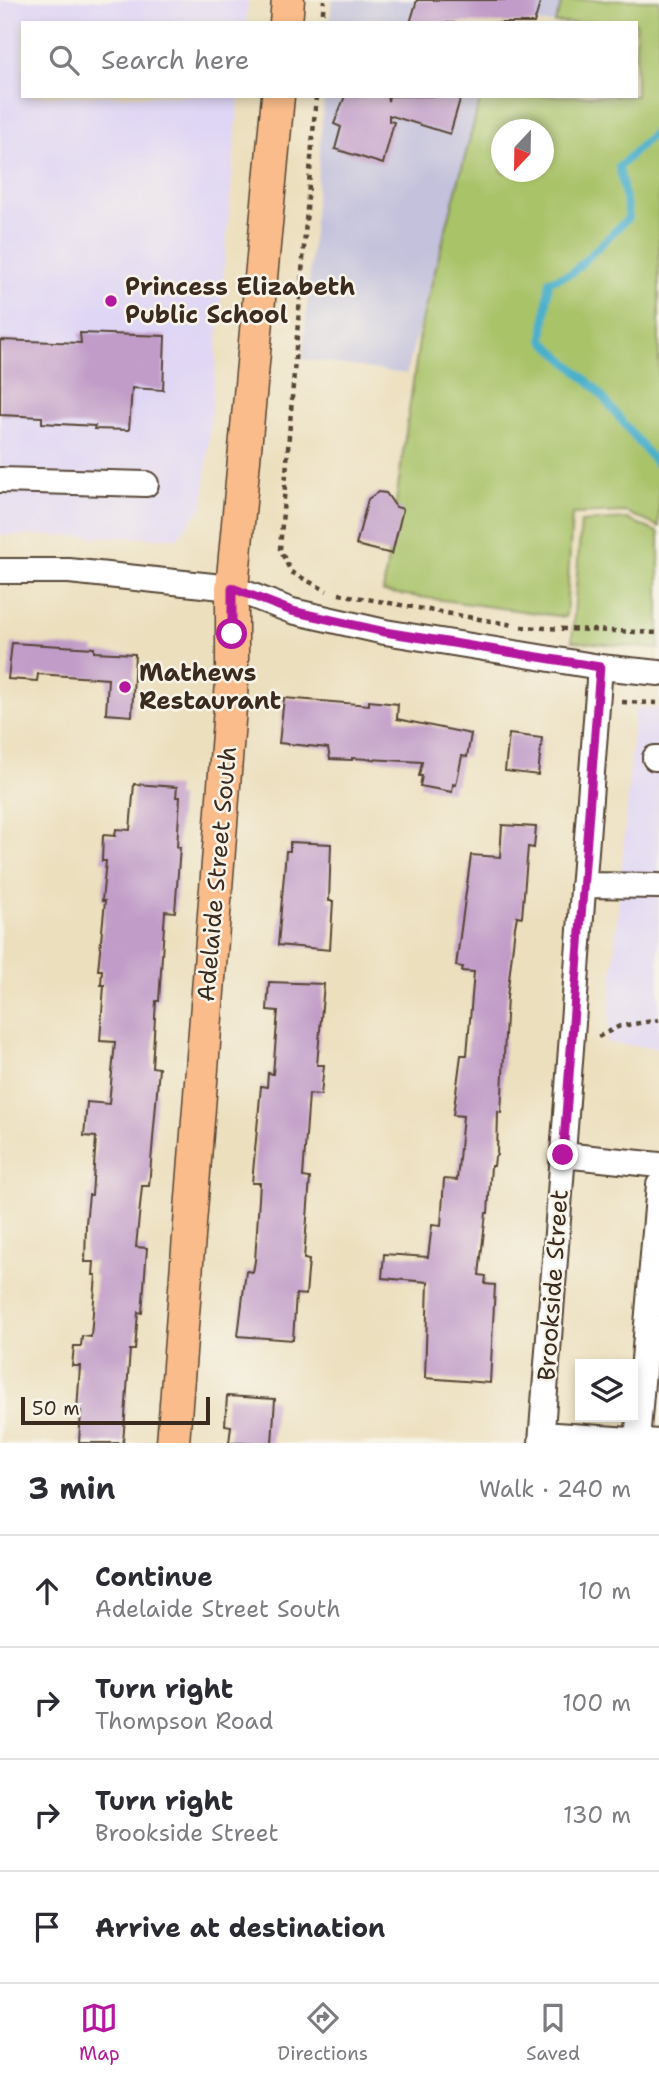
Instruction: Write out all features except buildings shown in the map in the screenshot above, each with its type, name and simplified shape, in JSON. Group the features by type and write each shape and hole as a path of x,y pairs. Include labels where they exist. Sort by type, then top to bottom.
{"main road":[{"path":"286,21 288,0"},
{"name":"Adelaide Street South","path":"173,1443 232,682 232,588 278,98"}],"street":[{"path":"0,480 146,484"},
{"path":"0,571 69,571 232,588 292,611 385,632 600,667 659,673"},
{"name":"Brookside Street","path":"541,1439 600,667"},
{"path":"583,886 659,886"},
{"path":"563,1155 659,1165"},
{"path":"541,1439 648,1442 659,1185"}],"path":[{"path":"322,21 324,0"},
{"path":"316,98 280,549 291,572 324,591 524,627 659,634"},
{"path":"598,1037 620,1026 659,1020"}],"shaded area":[{"name":"Princess Elizabeth Public School","path":"0,0 248,0 246,21 21,21 21,98 239,98 203,506 177,538 0,535"},
{"path":"332,0 563,0 556,21 330,21"},
{"path":"324,98 480,98 406,374 303,359"},
{"path":"635,708 659,708 659,1048 607,1043"}],"green space":[{"path":"563,0 659,0 659,527 626,512 572,514 566,617 383,592 422,320 480,98 638,98 638,21 556,21"},
{"path":"627,519 659,533 659,649 572,641 581,522"}],"waterway":[{"path":"659,128 619,167 629,217 572,273 549,281 543,340 596,389 659,467"}],"place":[{"name":"Princess Elizabeth Public School","path":"111,301"},
{"name":"Mathews Restaurant","path":"125,687"}],"route":[{"path":"232,634 232,588 292,611 385,632 600,667 563,1155"}]}
